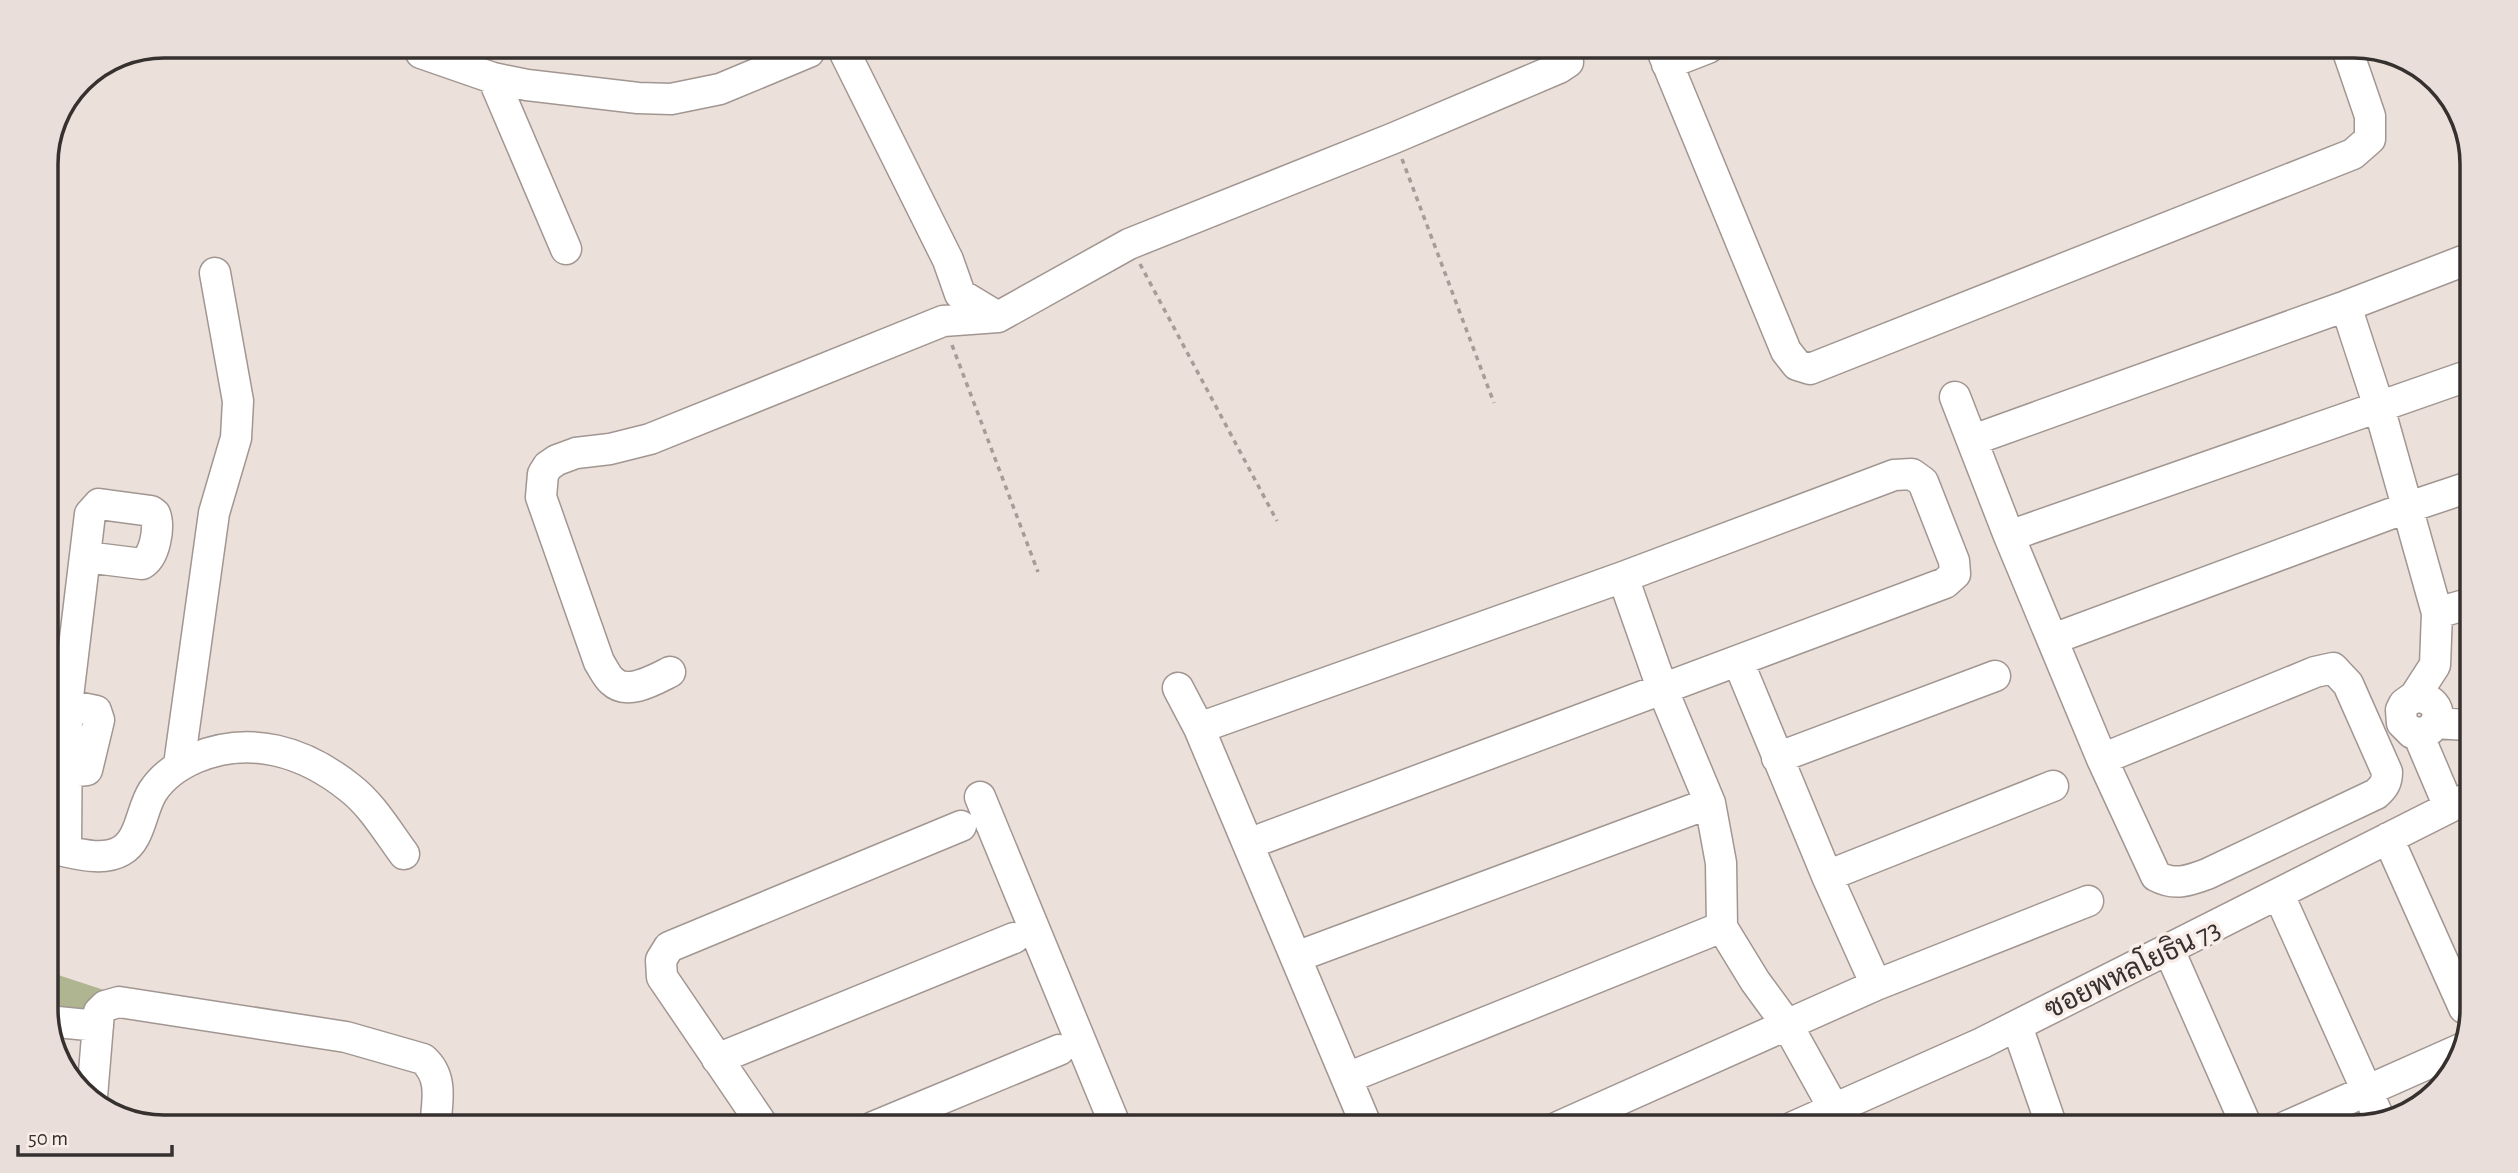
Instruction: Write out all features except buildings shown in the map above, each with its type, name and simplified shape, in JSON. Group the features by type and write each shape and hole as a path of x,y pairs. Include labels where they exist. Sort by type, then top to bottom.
{"street":[{"path":"435,58 493,78 527,85 627,97 671,99 720,89 795,58"},
{"path":"847,58 948,260 960,294 998,317"},
{"path":"670,673 637,686 621,688 611,681 599,662 541,497 543,474 548,466 576,453 650,439 943,321 998,317 1129,244 1394,138 1559,68 1568,62 1568,58"},
{"path":"1665,58 1786,351 1797,365 1810,369 2353,154 2370,139 2370,116 2350,58"},
{"path":"493,78 566,249"},
{"path":"1973,440 2460,262"},
{"path":"179,765 214,513 236,438 238,401 215,273"},
{"path":"2346,306 2379,407 2437,613 2435,665 2420,719 2460,800"},
{"path":"2009,536 2460,379"},
{"path":"1955,397 2009,536 2102,759 2156,876 2169,883 2187,881 2207,874 2376,794 2384,788 2387,779 2348,684 2333,668 2315,672 2102,759"},
{"path":"1199,729 1623,577 1894,475 1912,474 1923,482 1954,561 1955,574 1945,583 1248,844"},
{"path":"2053,639 2460,490"},
{"path":"58,801 59,777 87,770 99,720 96,711 68,705 86,557"},
{"path":"1623,577 1662,688 1710,803 1721,863 1721,927 1755,981 1788,1026 1834,1109"},
{"path":"2437,613 2460,606"},
{"path":"1738,661 1827,876 1876,985"},
{"path":"1777,758 1995,676"},
{"path":"1178,688 1199,729 1362,1115"},
{"path":"2371,737 2420,719 2460,724"},
{"path":"58,849 93,856 111,855 123,850 132,841 154,791 179,765 208,752 239,746 284,752 328,773 350,788 369,806 404,854"},
{"path":"1827,876 2053,786"},
{"path":"980,797 1111,1115"},
{"name":"ซอยพหลโยธิน 73","path":"1821,1115 2017,1026 2279,895 2460,800"},
{"path":"1296,957 1710,803"},
{"path":"755,1115 662,977 661,960 670,947 961,826"},
{"path":"2388,838 2460,999"},
{"path":"2279,895 2377,1113"},
{"path":"1587,1115 1876,985 2088,901"},
{"path":"1347,1078 1721,927"},
{"path":"717,1059 1014,938"},
{"path":"2169,950 2241,1115"},
{"path":"93,1087 99,1012 105,1006 118,1002 366,1041 423,1059 431,1066 438,1083 436,1115"},
{"path":"59,1022 98,1026"},
{"path":"2017,1026 2048,1115"},
{"path":"904,1115 1059,1050"},
{"path":"2314,1115 2450,1054"}],"path":[{"path":"1394,138 1494,403"},
{"path":"1129,244 1277,521"},
{"path":"943,321 1038,572"}],"green space":[{"path":"58,975 107,991 98,1027 59,1020"}]}
